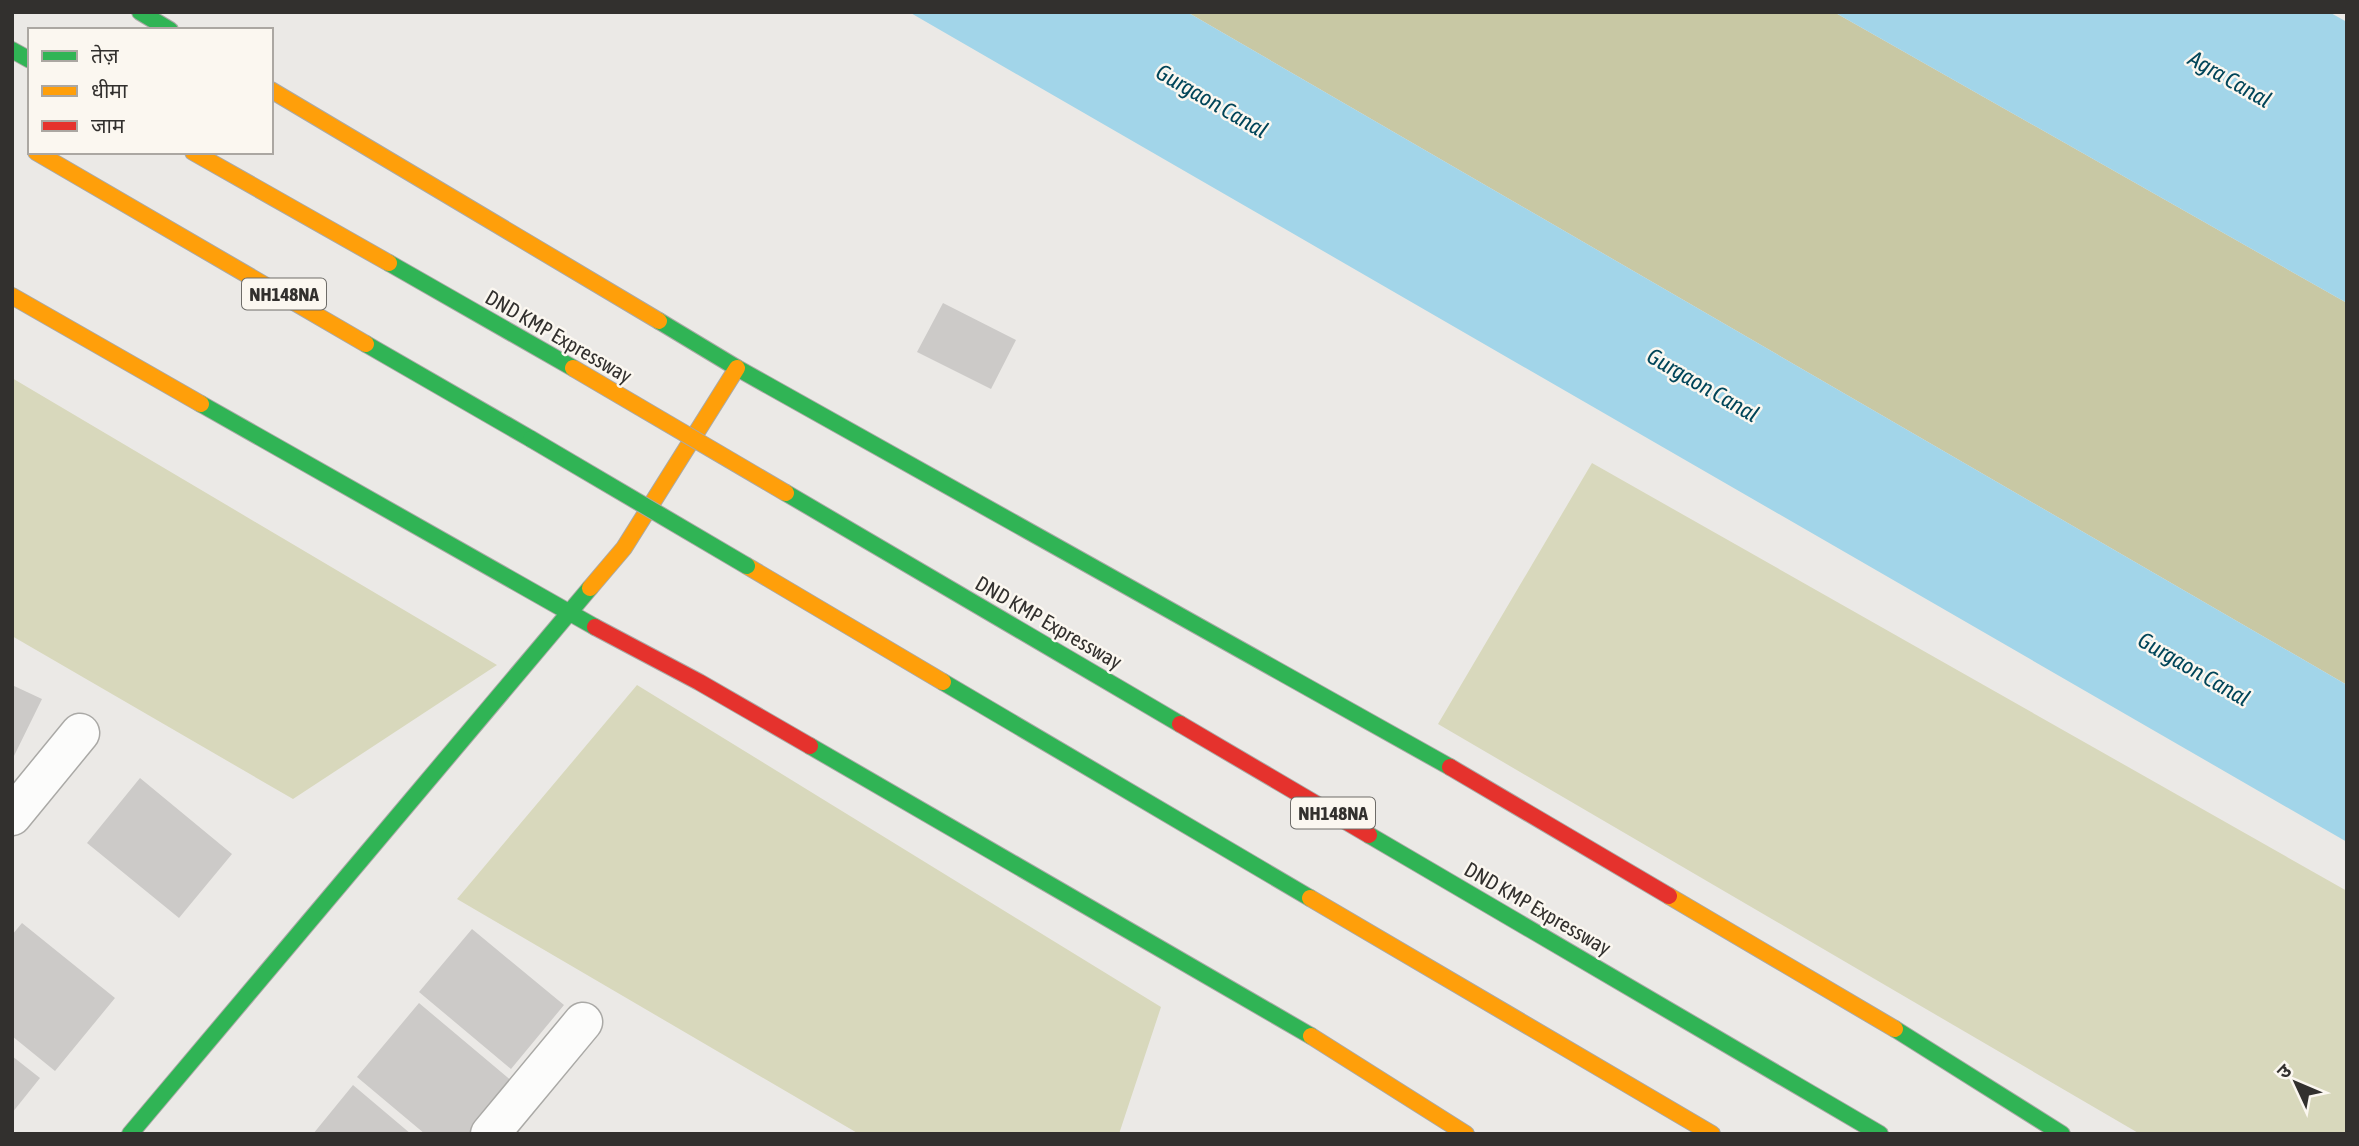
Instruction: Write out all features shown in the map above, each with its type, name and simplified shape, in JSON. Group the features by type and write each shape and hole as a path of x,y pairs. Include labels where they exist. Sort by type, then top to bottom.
{"main road":[{"path":"140,12 167,28"},
{"path":"12,50 28,59"},
{"path":"273,91 737,368 1383,728 1914,1041 2062,1134"},
{"name":"NH148NA","path":"39,154 531,439 1712,1134"},
{"name":"DND KMP Expressway","path":"197,154 573,368 1880,1134"},
{"path":"12,296 569,614 699,682 1261,1007 1466,1134"},
{"path":"130,1134 624,548 737,368"}],"street":[{"path":"12,816 80,733"},
{"path":"490,1134 583,1022"}],"green space":[{"path":"1187,12 1834,12 2347,303 2347,685"},
{"path":"12,378 497,665 293,799 12,636"},
{"path":"1592,463 2347,891 2347,1134 2140,1134 1438,724"},
{"path":"637,685 1161,1007 1119,1134 859,1134 457,899"}],"water":[{"name":"Gurgaon Canal","path":"909,12 1187,12 2347,685 2347,842"},
{"name":"Agra Canal","path":"1834,12 2329,12 2347,22 2347,303"}],"building":[{"path":"943,303 1016,340 991,389 917,352"},
{"path":"12,685 42,699 12,760"},
{"path":"140,778 232,854 179,918 87,843"},
{"path":"22,923 115,998 55,1071 12,1036 12,935"},
{"path":"472,929 564,1005 511,1069 419,992"},
{"path":"419,1003 520,1088 481,1134 425,1134 357,1077"},
{"path":"12,1056 40,1078 12,1113"},
{"path":"353,1085 411,1134 313,1134"}],"traffic: fast":[{"path":"140,12 167,28"},
{"path":"12,50 28,59"},
{"path":"389,263 573,368"},
{"path":"659,321 737,368 1450,767"},
{"path":"366,344 531,439"},
{"path":"201,404 595,627"},
{"path":"531,439 747,566"},
{"path":"786,493 1180,724"},
{"path":"130,1134 590,588"},
{"path":"943,682 1310,898"},
{"path":"810,746 1311,1036"},
{"path":"1369,835 1880,1134"},
{"path":"1895,1029 2062,1134"}],"traffic: slow":[{"path":"273,91 659,321"},
{"path":"39,154 366,344"},
{"path":"197,154 389,263"},
{"path":"12,296 201,404"},
{"path":"573,368 786,493"},
{"path":"590,588 624,548 737,368"},
{"path":"747,566 943,682"},
{"path":"1669,896 1895,1029"},
{"path":"1310,898 1712,1134"},
{"path":"1311,1036 1466,1134"}],"traffic: jam":[{"path":"595,627 699,682 810,746"},
{"path":"1180,724 1369,835"},
{"path":"1450,767 1669,896"}]}
